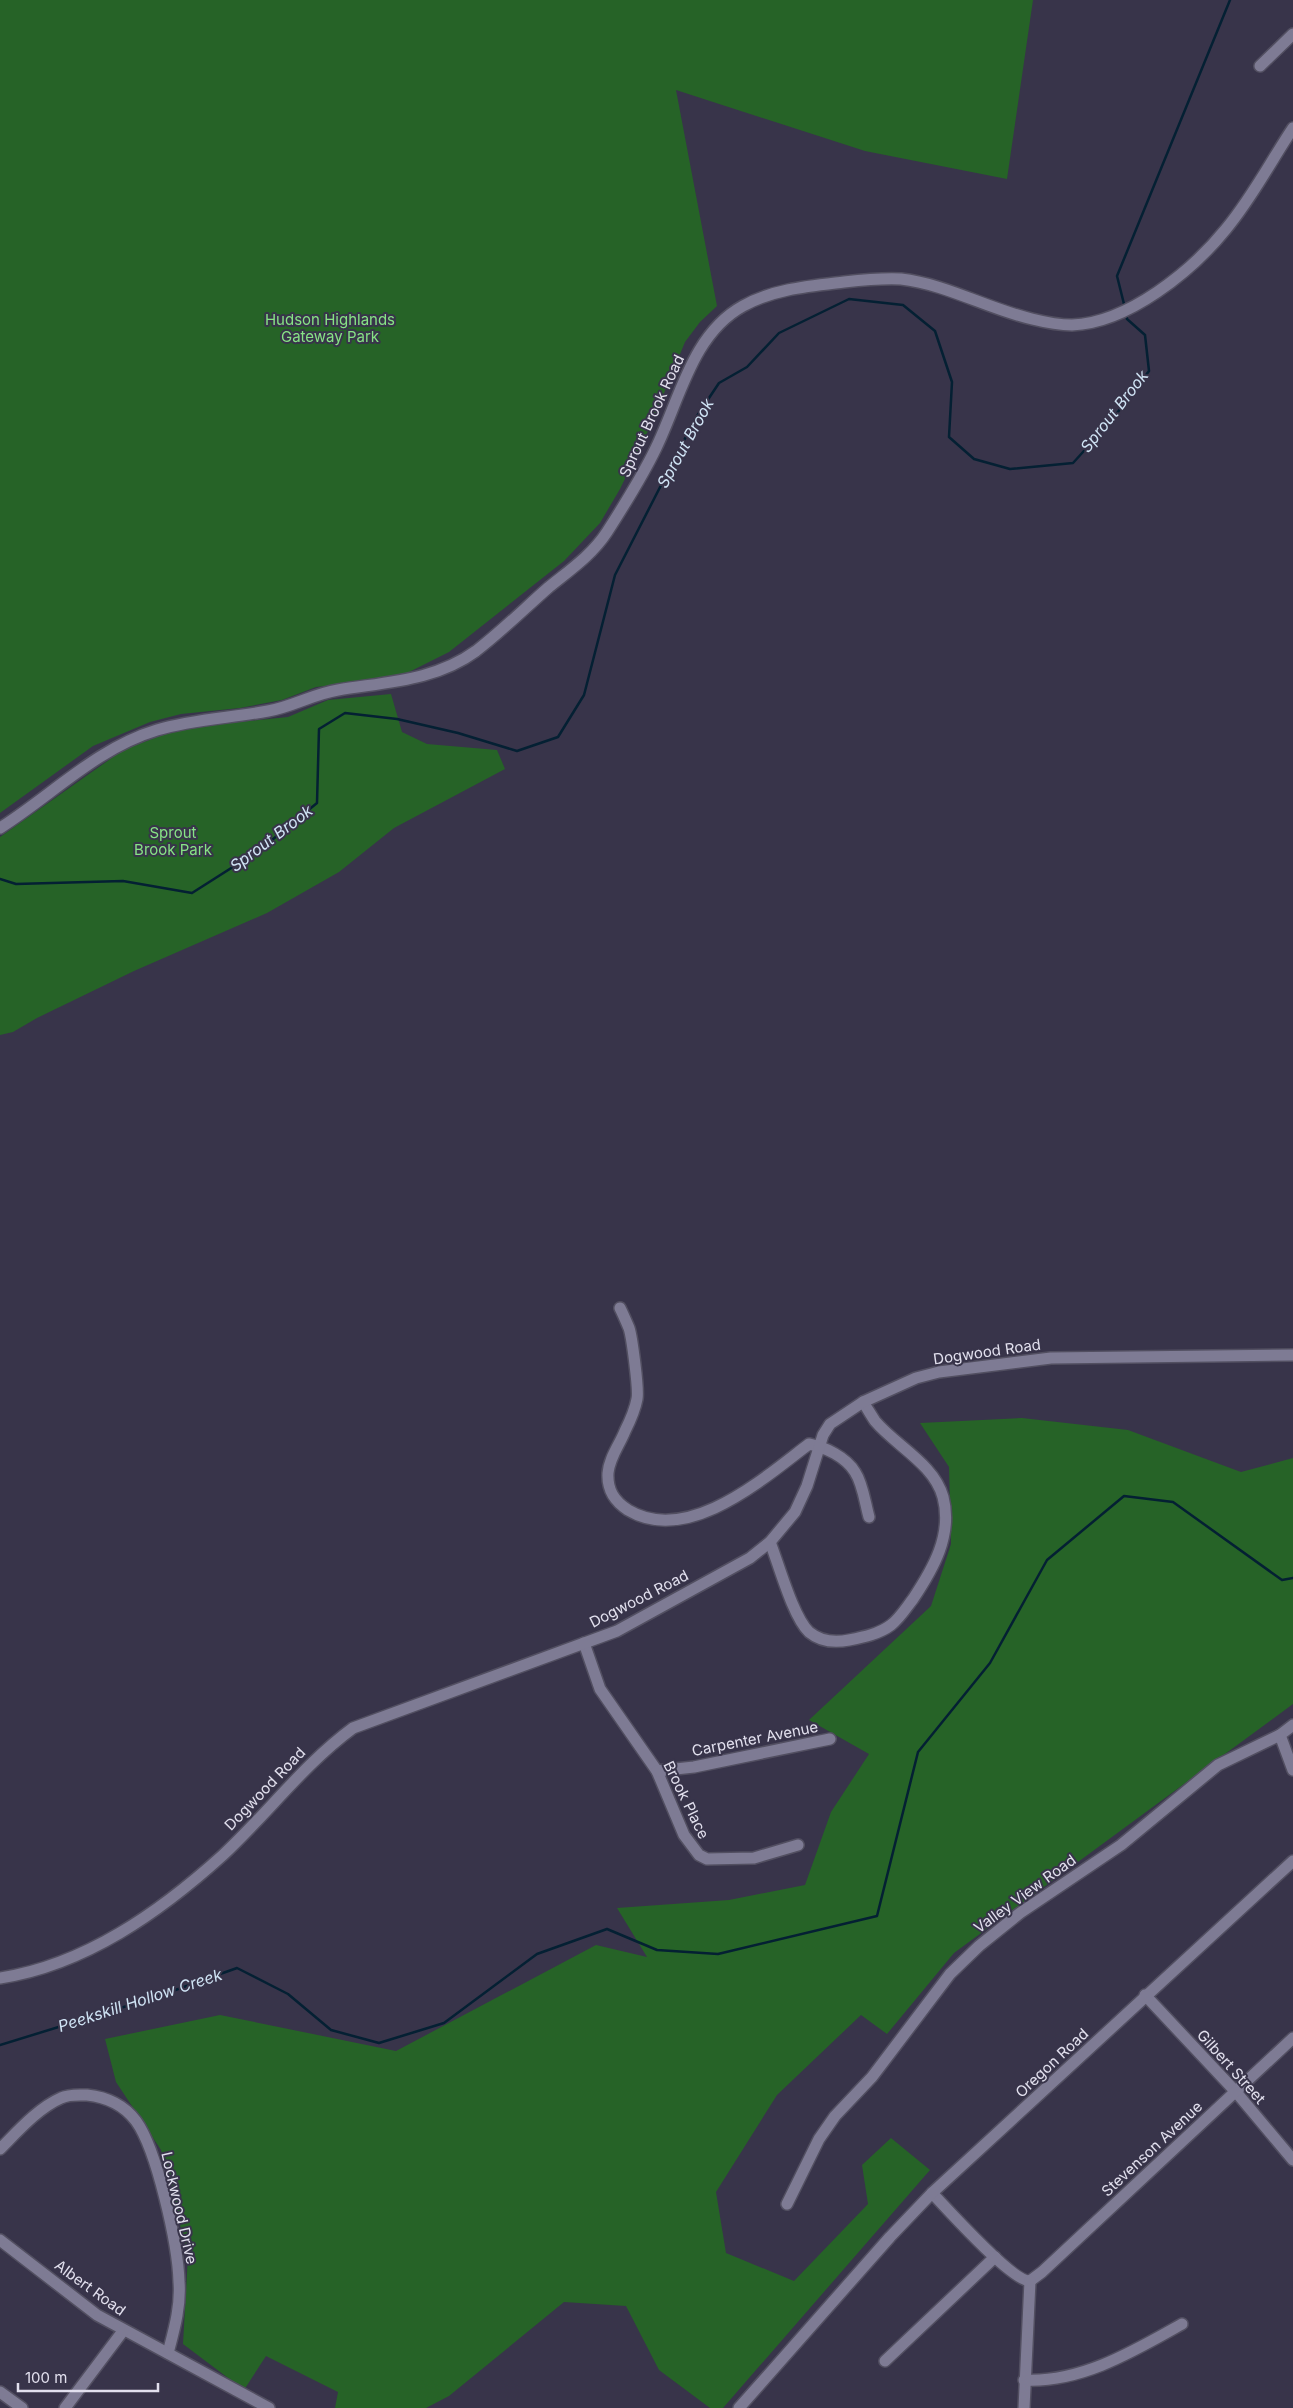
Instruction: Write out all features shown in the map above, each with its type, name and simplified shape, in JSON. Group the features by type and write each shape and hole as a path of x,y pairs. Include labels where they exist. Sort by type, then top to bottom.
{"street":[{"path":"1260,66 1293,34"},
{"name":"Sprout Brook Road","path":"0,828 28,810 114,746 144,734 183,723 268,712 290,706 319,694 386,685 414,678 448,666 472,654 584,560 605,536 633,493 645,470 702,346 726,316 763,296 811,286 900,279 929,286 1032,319 1070,325 1088,323 1124,311 1153,295 1204,254 1221,236 1246,203 1293,128"},
{"path":"620,1308 630,1330 638,1388 636,1406 610,1462 608,1472 609,1490 616,1502 631,1511 647,1517 661,1520 683,1519 711,1510 749,1489 809,1444 820,1446 841,1458 855,1472 869,1517"},
{"name":"Dogwood Road","path":"0,1978 53,1966 82,1954 156,1908 222,1855 327,1748 353,1728 617,1631 750,1558 770,1542 785,1526 802,1500 820,1446 830,1424 863,1402 916,1378 939,1372 986,1365 1098,1356 1293,1355"},
{"path":"770,1542 798,1617 808,1631 828,1642 866,1637 884,1630 903,1613 927,1577 944,1539 943,1497 938,1484 926,1469 876,1421 863,1402"},
{"name":"Brook Place","path":"584,1643 600,1690 656,1771 684,1835 699,1855 707,1860 754,1858 798,1845"},
{"name":"Valley View Road","path":"787,2204 819,2139 835,2116 872,2077 950,1974 979,1946 1020,1913 1120,1845 1218,1765 1280,1735 1293,1725"},
{"path":"1280,1735 1293,1770"},
{"name":"Carpenter Avenue","path":"656,1771 703,1765 830,1739"},
{"name":"Oregon Road","path":"739,2408 932,2193 1031,2104 1145,1995 1293,1861"},
{"name":"Gilbert Street","path":"1145,1995 1236,2092 1293,2160"},
{"name":"Stevenson Avenue","path":"1030,2281 1042,2272 1293,2038"},
{"name":"Lockwood Drive","path":"0,2150 48,2106 61,2097 74,2094 109,2100 122,2107 136,2121 154,2159 177,2253 180,2283 176,2322 168,2353"},
{"path":"932,2193 995,2257 1019,2278 1030,2281 1024,2408"},
{"name":"Albert Road","path":"0,2240 97,2315 168,2353"},
{"path":"885,2361 931,2320 995,2257"},
{"path":"1024,2380 1055,2380 1074,2375 1105,2363 1182,2324"},
{"path":"65,2408 123,2330"},
{"path":"168,2353 269,2408"},
{"path":"0,2392 22,2408"}],"green space":[{"name":"Hudson Highlands Gateway Park","path":"0,0 1033,0 1007,179 865,151 676,90 717,306 700,322 685,342 651,425 620,489 600,523 564,561 449,652 405,674 380,680 316,687 282,700 240,708 181,714 150,722 93,746 0,813"},
{"name":"Sprout Brook Park","path":"391,694 402,732 427,744 497,750 505,769 394,828 339,872 267,913 134,971 37,1018 13,1032 0,1035 0,837 123,750 181,728 288,717 328,700"},
{"path":"1022,1418 1128,1430 1241,1472 1293,1458 1293,1704 954,1953 887,2034 861,2015 777,2095 716,2192 726,2253 794,2281 868,2204 862,2165 891,2138 930,2170 723,2408 710,2408 659,2370 626,2306 564,2302 449,2396 426,2408 335,2408 338,2392 266,2356 244,2390 183,2344 188,2256 161,2150 116,2082 105,2039 220,2015 396,2051 596,1945 647,1957 617,1908 729,1900 805,1885 831,1812 869,1754 809,1720 931,1606 951,1544 949,1467 920,1423"}],"waterway":[{"name":"Sprout Brook","path":"1125,308 1117,276 1230,0"},
{"name":"Sprout Brook","path":"0,879 16,884 123,881 192,893 261,849 317,803 319,729 345,713 397,719 458,733 517,751 558,737 584,695 615,575 695,419 719,383 747,367 779,333 849,299 903,305 935,331 952,382 949,437 974,459 1010,469 1073,463 1111,421 1149,371 1145,335 1127,319 1126,313"},
{"name":"Peekskill Hollow Creek","path":"0,2045 153,1998 237,1968 288,1994 331,2030 379,2043 444,2023 537,1954 607,1929 657,1950 718,1954 877,1916 918,1752 990,1663 1047,1560 1124,1496 1173,1502 1282,1580 1293,1578"}]}
